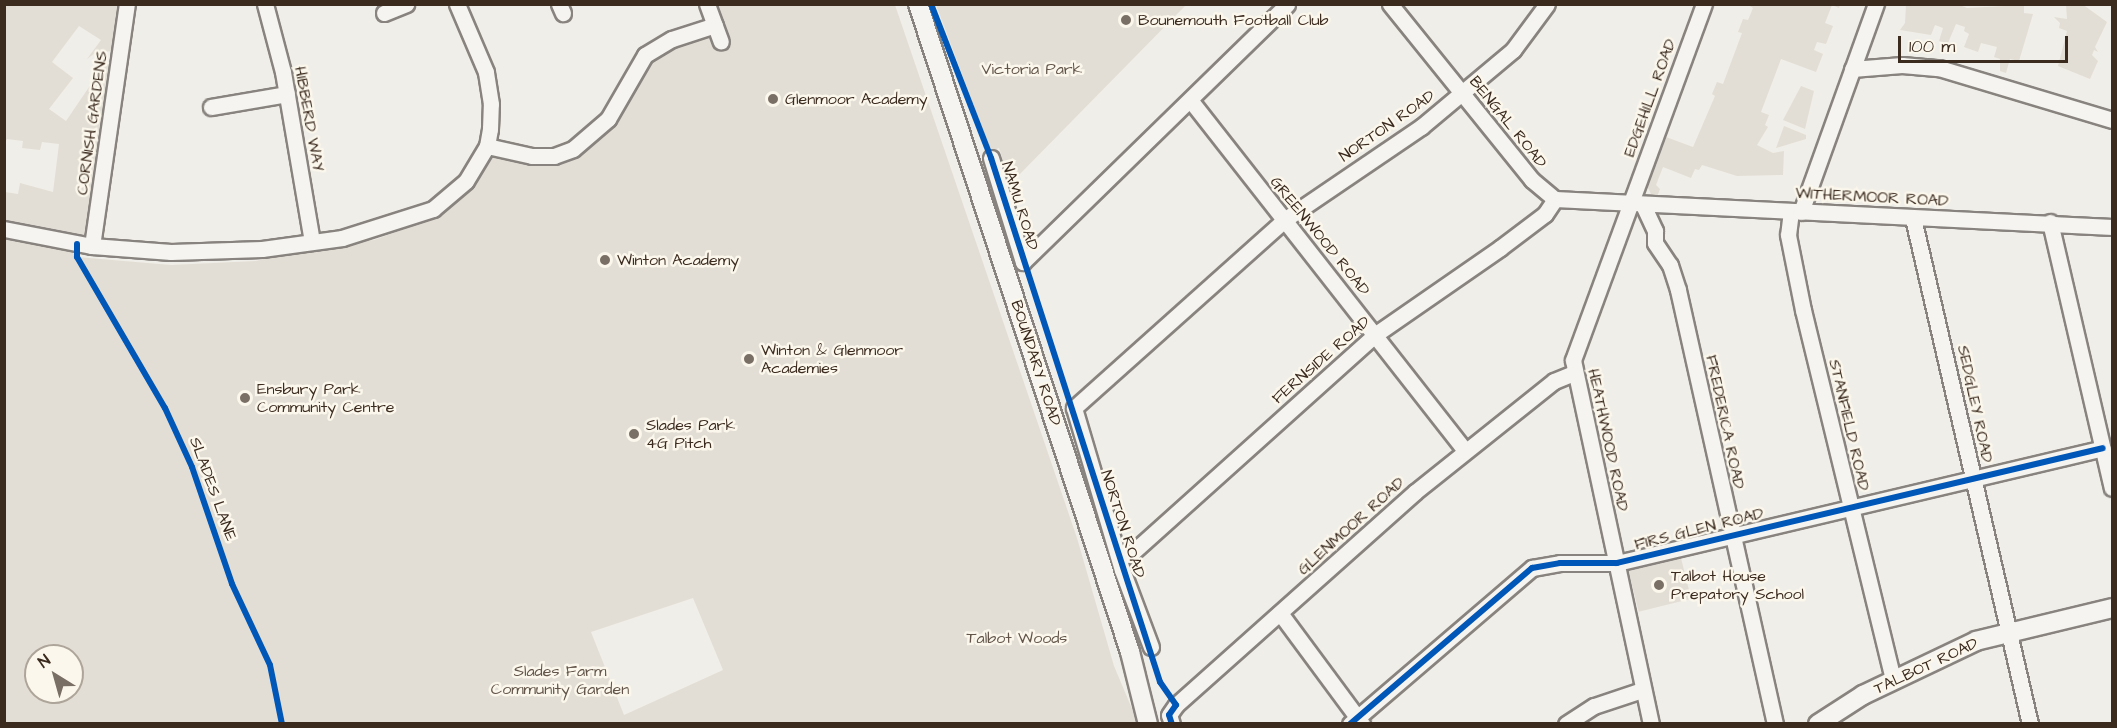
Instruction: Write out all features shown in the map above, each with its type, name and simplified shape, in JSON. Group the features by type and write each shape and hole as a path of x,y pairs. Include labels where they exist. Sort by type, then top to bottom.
{"main road":[{"name":"BOUNDARY ROAD","path":"918,4 1130,652 1148,723"},
{"name":"TALBOT ROAD","path":"1818,723 1893,680 1976,641 2112,608"}],"street":[{"name":"CORNISH GARDENS","path":"92,246 128,4"},
{"name":"HIBBERD WAY","path":"265,4 286,94 312,241"},
{"path":"384,14 406,4"},
{"path":"4,229 92,246 171,252 262,249 382,228 433,209 466,181 487,146 492,104 486,72 457,4"},
{"path":"707,4 721,42"},
{"name":"NAMU ROAD","path":"991,158 1023,262 1191,101 1287,4"},
{"name":"BENGAL ROAD","path":"1390,4 1532,180 1555,199"},
{"name":"NORTON ROAD","path":"1151,647 1119,558 1074,408 1284,220 1421,127 1513,51 1547,4"},
{"name":"EDGEHILL ROAD","path":"1636,205 1704,4"},
{"name":"STANFIELD ROAD","path":"1876,4 1788,235 1803,310 1893,680"},
{"path":"487,146 514,154 557,155 598,130 645,55 672,39 715,25"},
{"path":"1852,69 1902,65 1939,68 2112,120"},
{"path":"212,107 286,94"},
{"name":"GREENWOOD ROAD","path":"1191,101 1465,450"},
{"path":"1555,199 1636,205"},
{"name":"FERNSIDE ROAD","path":"1119,558 1133,552 1376,334 1500,248 1545,214 1555,199"},
{"name":"WITHERMOOR ROAD","path":"1636,205 2050,222 2112,227"},
{"name":"HEATHWOOD ROAD","path":"1636,205 1577,348 1574,373 1651,723"},
{"name":"FREDERICA ROAD","path":"1636,205 1655,231 1655,243 1670,265 1678,290 1775,723"},
{"name":"SEDGLEY ROAD","path":"1913,218 2030,723"},
{"path":"2050,222 2112,489"},
{"name":"GLENMOOR ROAD","path":"1172,723 1169,715 1176,705 1465,450 1554,381 1574,373"},
{"name":"FIRS GLEN ROAD","path":"1357,722 1532,568 1560,563 1617,563 1731,534 2103,448"},
{"path":"1280,613 1357,722"},
{"path":"1566,723 1594,706 1642,690"}],"shaded area":[{"path":"1906,4 1960,5 1967,8 2024,5 2024,13 2033,14 2019,61 2010,59 2006,73 2000,71 2000,59 1994,57 1997,47 1981,43 1978,52 1964,47 1969,34 1964,31 1965,27 1956,24 1948,43 1939,41 1943,28 1935,25 1931,35 1900,30 1905,23"},
{"path":"2082,4 2107,22 2095,47 2098,52 2094,50 2092,55 2098,61 2090,79 2058,66 2067,31 2059,28 2060,23 2054,17 2067,19 2066,5"},
{"path":"4,5 127,5 121,50 95,53 87,59 101,40 79,26 52,62 73,78 49,109 66,121 104,65 119,63 92,246 5,229 5,192 18,194 20,183 53,192 59,144 42,142 40,150 22,148 23,141 7,139 5,142"},
{"path":"708,5 895,5 1077,538 1114,666 1138,723 5,723 4,235 70,250 77,257 171,265 256,261 310,248 374,240 426,221 455,202 491,147 532,156 587,140 645,55 715,25","holes":["693,598 723,670 624,715 591,632"]},
{"name":"Victoria Park","path":"936,5 1186,5 1009,185 999,160 1002,157 999,148 991,151"},
{"path":"1748,5 1832,5 1825,23 1833,26 1826,44 1817,42 1814,50 1823,54 1816,72 1781,59 1761,112 1769,115 1765,125 1768,127 1757,145 1773,153 1784,151 1783,175 1737,176 1702,165 1699,170 1695,169 1691,178 1663,167 1656,185 1660,189 1657,197 1652,196 1647,186 1666,137 1693,147 1715,96 1712,94 1717,82 1723,84 1742,33 1738,32 1743,19 1748,20 1753,8"},
{"path":"1801,86 1814,91 1805,129 1783,120"},
{"path":"1784,126 1806,135 1806,139 1776,148"},
{"name":"Talbot House Prepatory School","path":"1681,558 1691,599 1639,612 1629,571"}],"cycle path":[{"path":"931,4 991,158 1160,682 1176,705 1169,715 1172,724"},
{"name":"SLADES LANE","path":"77,244 77,257 165,408 192,467 232,584 270,665 282,724"},
{"path":"1350,724 1532,568 1560,563 1617,563 2103,448"}],"place":[{"name":"Bounemouth Football Club","path":"1126,20"},
{"name":"Glenmoor Academy","path":"773,99"},
{"name":"Winton Academy","path":"605,260"},
{"name":"Winton & Glenmoor Academies","path":"749,359"},
{"name":"Ensbury Park Community Centre","path":"245,398"},
{"name":"Slades Park 4G Pitch","path":"634,434"},
{"name":"Talbot House Prepatory School","path":"1659,585"}],"park label":[{"name":"Talbot Woods","path":"1017,638"},
{"name":"Slades Farm Community Garden","path":"560,680"}]}
